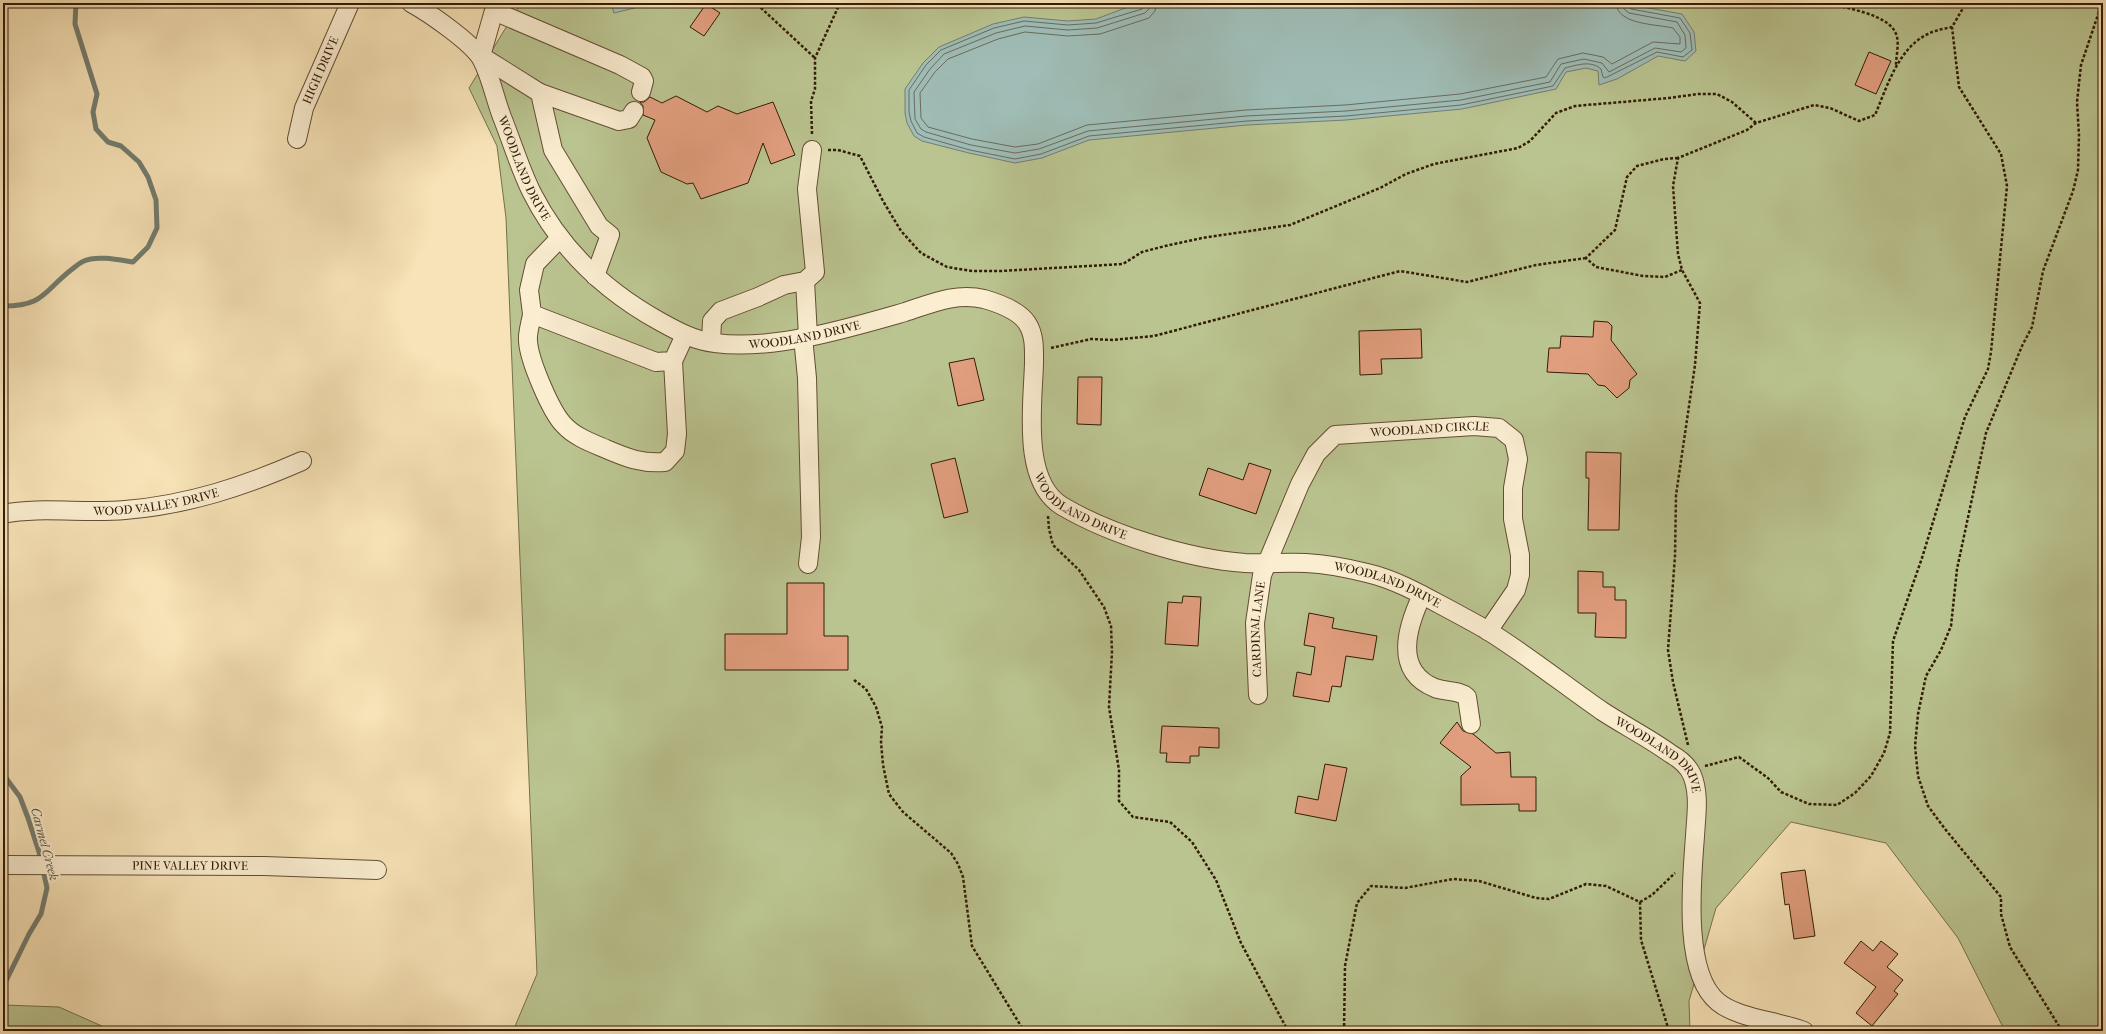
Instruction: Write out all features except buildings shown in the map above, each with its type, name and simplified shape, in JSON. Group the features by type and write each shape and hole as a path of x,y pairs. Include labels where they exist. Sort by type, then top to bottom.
{"street":[{"name":"HIGH DRIVE","path":"298,139 304,108 350,3"},
{"path":"411,3 425,11 481,56 540,93 619,121 629,118 634,111"},
{"path":"481,56 496,7 642,77 644,81 640,92"},
{"name":"WOODLAND DRIVE","path":"481,56 496,103 532,192 560,238 595,276 618,296 685,335 711,342 756,344 806,337 855,326 942,299 966,297 984,299 1008,308 1024,319 1029,326 1034,344 1032,442 1036,469 1048,492 1057,503 1105,526 1151,544 1202,557 1242,563 1308,563 1370,573 1409,588 1488,630 1608,714 1673,755 1686,765 1696,787 1697,811 1692,915 1695,956 1700,977 1713,998 1721,1005 1744,1015 1784,1023 1804,1031"},
{"path":"540,93 553,150 599,226 610,235 595,276"},
{"path":"711,342 712,321 721,311 758,298 784,285 805,281 815,272 807,189 812,150"},
{"path":"560,238 535,264 529,290 532,314 528,341 532,360 554,412 564,426 590,441 618,454 648,464 665,462 675,451 677,434 673,361 685,335"},
{"path":"805,281 811,537 808,564"},
{"path":"532,314 656,362 673,361"},
{"name":"WOODLAND CIRCLE","path":"1267,563 1300,484 1316,454 1335,435 1474,426 1499,428 1514,440 1518,459 1513,488 1513,519 1520,555 1520,575 1516,590 1488,630"},
{"name":"WOOD VALLEY DRIVE","path":"3,514 37,511 124,511 152,507 207,496 250,483 302,460"},
{"name":"CARDINAL LANE","path":"1258,695 1255,623 1261,582 1267,563"},
{"path":"1422,595 1417,606 1407,643 1410,668 1414,674 1428,684 1446,691 1463,694 1467,697 1472,724"},
{"name":"PINE VALLEY DRIVE","path":"3,865 264,866 377,870"}],"path":[{"path":"760,3 760,7 815,58"},
{"path":"840,3 815,58 815,89 811,101 812,150 838,150 860,156 886,207 901,231 921,253 947,267 972,272 1001,272 1124,264 1142,252 1165,246 1202,238 1290,225 1380,188 1406,174 1427,167 1518,148 1530,141 1556,113 1575,106 1698,94 1717,94 1732,102 1756,123"},
{"path":"1828,3 1873,15 1889,23 1897,37 1896,66"},
{"path":"1701,767 1739,757 1768,778 1781,792 1809,804 1837,805 1855,793 1871,776 1884,753 1890,733 1893,641 1922,558 1965,417 1988,369 2007,186 2001,154 1959,87 1952,27 1966,3"},
{"path":"2062,1031 2010,947 2001,914 2001,897 1944,829 1928,806 1918,776 1915,746 1918,714 1926,676 1942,650 1950,626 1957,569 1986,433 2022,346 2032,327 2043,271 2073,191 2078,170 2079,135 2077,102 2081,65 2102,3"},
{"path":"1034,354 1078,340 1113,340 1154,336 1400,272 1467,282 1494,277 1536,265 1586,258 1615,230 1627,177 1636,166 1664,159 1678,158 1746,130 1756,123 1814,105 1830,108 1859,121 1875,115 1896,66 1911,47 1928,34 1952,27"},
{"path":"1678,158 1673,186 1678,254 1682,270 1700,303 1700,318 1676,496 1675,556 1668,650 1673,682 1689,750"},
{"path":"1586,258 1596,267 1643,276 1665,277 1682,270"},
{"path":"1048,492 1049,529 1053,545 1079,570 1104,607 1111,626 1112,652 1109,707 1119,770 1119,800 1133,817 1170,822 1192,842 1216,880 1241,943 1288,1031"},
{"path":"854,680 866,689 876,707 882,727 882,758 889,794 903,812 951,853 958,864 963,877 972,946 1024,1031"},
{"path":"1640,902 1652,895 1676,871 1693,872"},
{"path":"1344,1031 1345,966 1357,904 1371,886 1405,888 1453,879 1479,880 1536,898 1549,899 1586,884 1606,886 1640,902"},
{"path":"1640,902 1641,940 1669,1031"}],"green space":[{"path":"521,3 2103,3 2103,1031 2005,1031 1958,938 1886,843 1791,822 1716,908 1689,1001 1690,1031 513,1031 537,974 506,218 497,146 469,88"},
{"path":"3,1005 59,1007 113,1031 3,1031"}],"water":[{"path":"611,3 655,3 614,13"},
{"path":"1151,3 1621,3 1682,14 1694,32 1696,51 1685,61 1658,56 1617,79 1599,85 1598,71 1586,68 1566,72 1556,89 1462,109 1346,120 1247,125 1089,140 1042,158 1015,163 922,141 914,136 907,123 905,113 905,89 923,63 939,47 993,24 1024,17 1068,21 1096,19 1128,7"}],"waterway":[{"name":"Carmel Creek","path":"3,306 17,305 35,300 42,296 77,265 89,259 108,258 133,262 148,247 157,228 156,200 148,177 139,162 121,146 108,142 96,129 93,112 97,94 75,24 76,3"},
{"name":"Carmel Creek","path":"3,774 20,797 39,852 47,888 41,914 29,934 3,987"}]}
